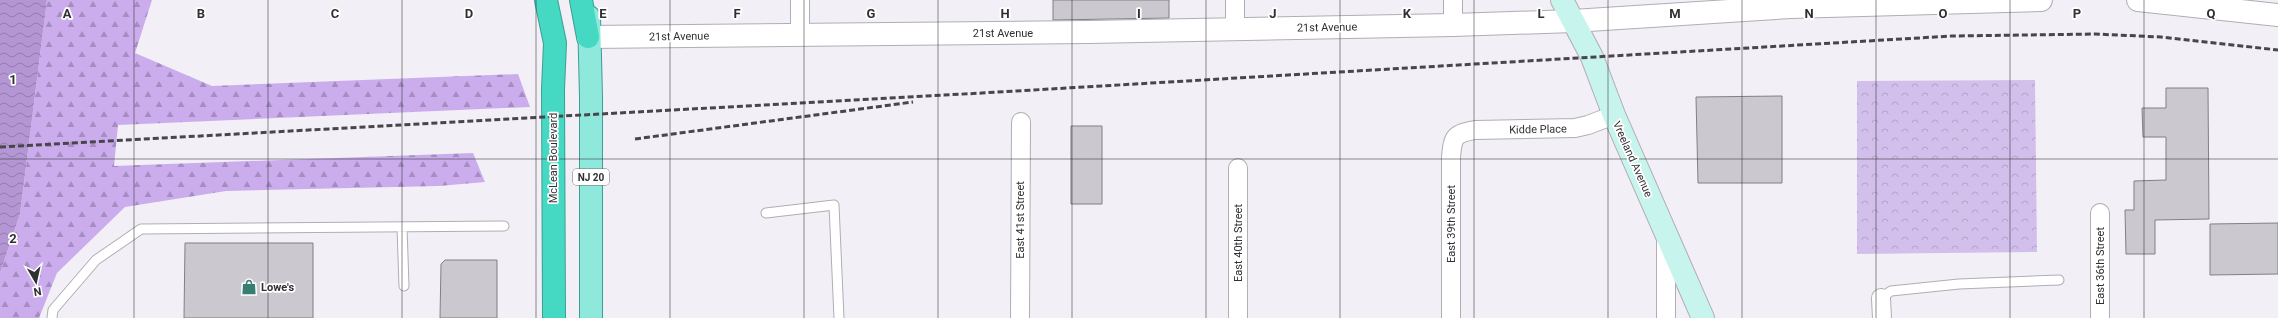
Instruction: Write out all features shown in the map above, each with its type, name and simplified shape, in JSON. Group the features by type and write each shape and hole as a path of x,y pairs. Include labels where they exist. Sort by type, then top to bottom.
{"highway":[{"path":"531,0 540,26 553,89"},
{"name":"McLean Boulevard","path":"546,0 555,43 553,89 554,318"},
{"name":"NJ 20","path":"581,0 588,37"}],"main road":[{"path":"588,37 590,0"},
{"name":"Vreeland Avenue","path":"1562,0 1592,57 1614,115 1703,318"},
{"name":"NJ 20","path":"588,37 591,97 590,318"}],"street":[{"path":"800,0 800,34"},
{"path":"1235,0 1235,29"},
{"path":"1453,0 1453,25"},
{"name":"21st Avenue","path":"588,37 800,34 1081,33 1453,25 1573,21 1666,8 1791,8 2041,0"},
{"path":"2138,0 2278,15"},
{"name":"Kidde Place","path":"1459,133 1475,130 1575,128 1588,125 1614,115"},
{"name":"East 41st Street","path":"1020,122 1020,318"},
{"name":"East 39th Street","path":"1451,318 1451,157 1454,138 1459,133"},
{"name":"East 40th Street","path":"1238,168 1238,318"},
{"name":"East 36th Street","path":"2100,213 2100,318"},
{"path":"1666,233 1666,318"},
{"path":"1881,298 1882,318"}],"lane":[{"path":"766,213 834,205 839,318"},
{"path":"52,318 53,310 96,260 141,229 504,226"},
{"path":"402,227 404,286"},
{"path":"1881,298 1891,291 1898,290 1960,284 2059,280"}],"green space":[{"path":"47,0 152,0 135,53 212,86 518,74 530,107 118,125 114,166 473,153 485,182 439,186 226,191 125,207 57,273 39,318 0,318 0,273 20,214"},
{"path":"2035,80 2037,252 1857,254 1857,81"}],"water":[{"path":"0,0 47,0 20,214 0,273"}],"building":[{"path":"1053,0 1169,0 1169,18 1053,20"},
{"path":"2166,88 2208,88 2209,219 2155,220 2155,254 2126,254 2125,210 2134,210 2134,181 2166,180 2166,137 2143,137 2142,108 2166,108"},
{"path":"1782,96 1782,183 1698,183 1696,97"},
{"path":"1071,126 1102,126 1102,204 1071,204"},
{"path":"2278,223 2278,274 2210,275 2210,224"},
{"name":"Lowe's","path":"185,243 313,243 313,318 184,318"},
{"path":"445,260 497,260 497,318 440,318 441,264"}],"railway":[{"path":"0,147 982,93 1952,36 2095,34 2161,37 2278,50"},
{"path":"635,139 913,102"}],"place":[{"name":"Lowe's","path":"249,287"}]}
